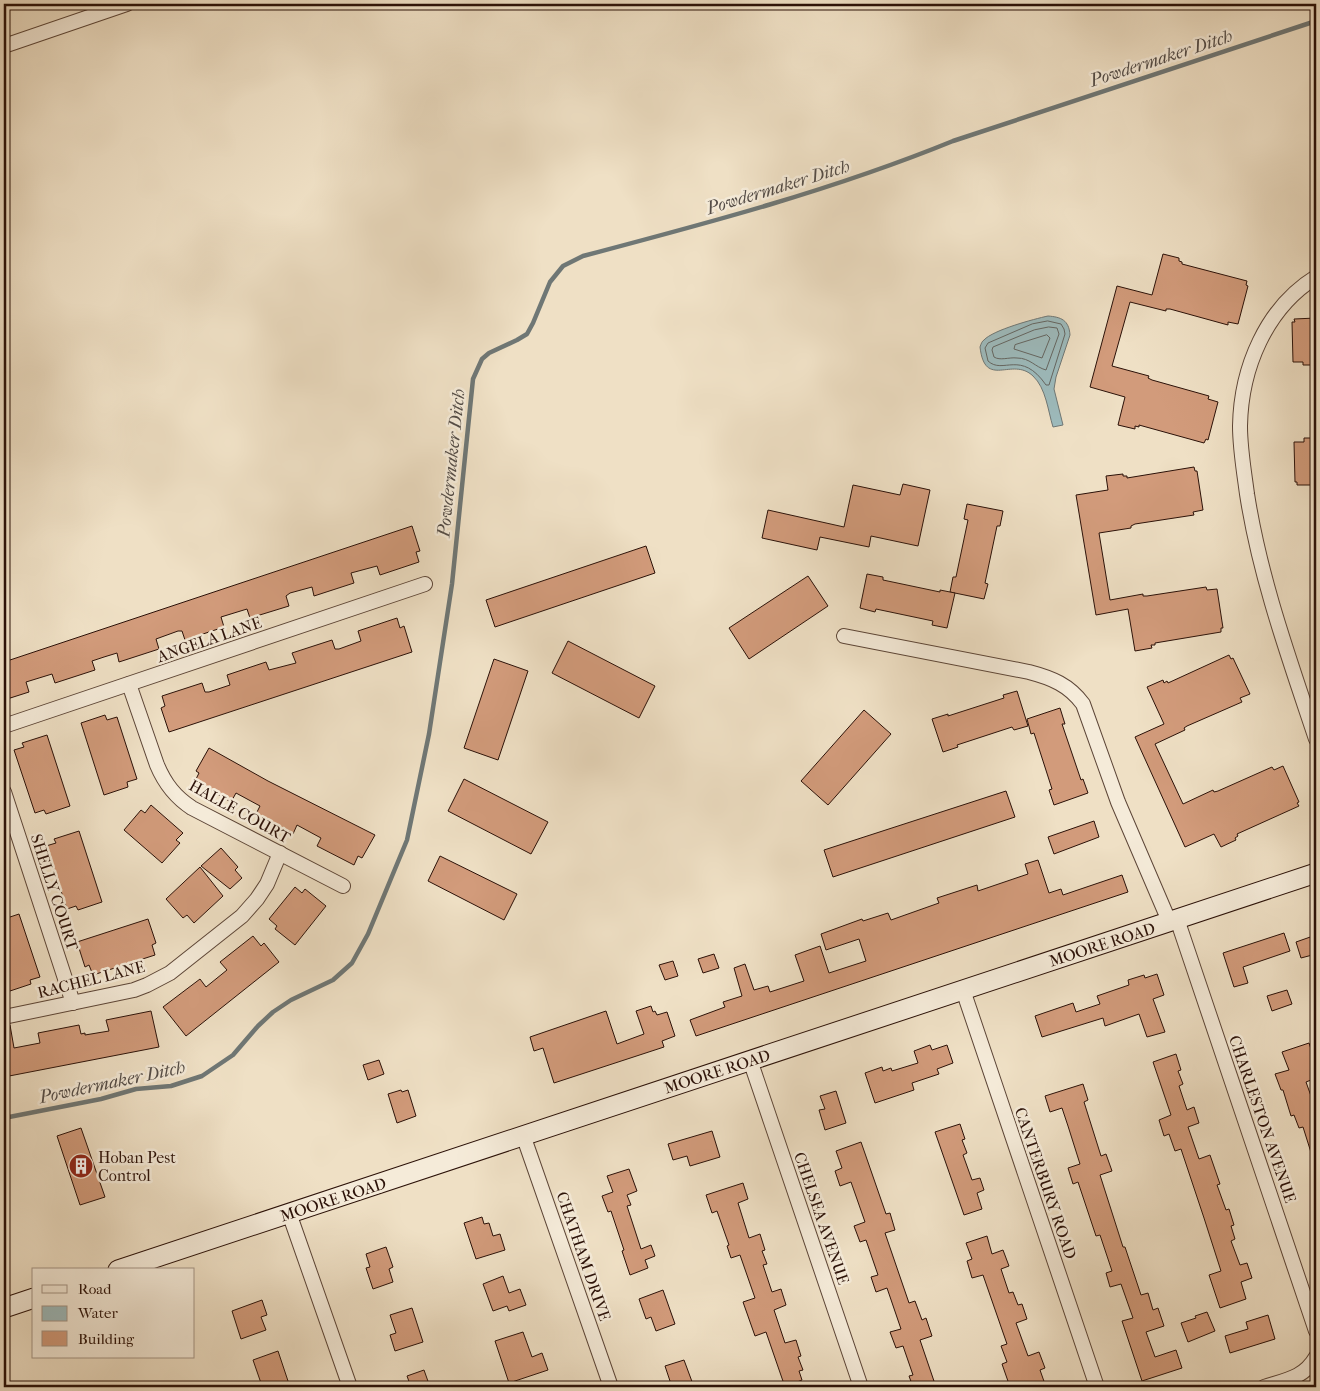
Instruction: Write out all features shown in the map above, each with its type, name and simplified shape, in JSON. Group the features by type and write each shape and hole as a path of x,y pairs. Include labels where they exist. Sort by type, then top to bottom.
{"street":[{"path":"4,46 127,4"},
{"path":"1316,277 1287,299 1274,315 1262,335 1256,347 1246,385 1240,425 1242,462 1257,550 1276,617 1316,739"},
{"name":"ANGELA LANE","path":"4,726 425,584"},
{"name":"CHARLESTON AVENUE","path":"844,636 1029,672 1053,679 1076,694 1087,712 1118,802 1173,920 1316,1331"},
{"name":"HALLE COURT","path":"129,684 157,766 174,794 192,808 343,886"},
{"name":"SHELLY COURT","path":"4,793 73,1003"},
{"name":"RACHEL LANE","path":"4,1017 147,986 180,966 242,916 267,884 280,853"},
{"name":"MOORE ROAD","path":"124,1268 1316,873"},
{"name":"CANTERBURY ROAD","path":"963,990 1097,1387"},
{"name":"CHELSEA AVENUE","path":"750,1060 861,1387"},
{"name":"CHATHAM DRIVE","path":"523,1135 611,1387"},
{"path":"290,1213 350,1387"},
{"path":"4,1308 32,1299"},
{"path":"1264,1387 1301,1374 1310,1367 1316,1357"}],"water":[{"path":"1048,316 1064,320 1070,335 1054,389 1063,425 1053,427 1044,393 1033,376 1017,369 993,370 987,367 980,347 983,340 996,332"}],"building":[{"path":"1163,254 1179,258 1182,264 1247,281 1246,285 1248,286 1238,324 1228,322 1228,325 1170,309 1166,309 1166,311 1130,302 1112,366 1149,376 1148,378 1152,380 1209,396 1208,399 1218,402 1208,440 1206,439 1204,443 1139,425 1139,427 1135,426 1135,429 1118,425 1125,397 1090,387 1117,286 1152,295"},
{"path":"1316,318 1316,365 1303,365 1303,362 1293,362 1292,322 1295,322 1294,319"},
{"path":"1304,438 1316,438 1316,485 1297,485 1297,482 1295,482 1294,442 1304,442"},
{"path":"1194,467 1195,471 1197,471 1203,510 1193,512 1194,515 1135,524 1131,528 1099,533 1110,600 1143,594 1143,596 1147,596 1206,587 1207,590 1217,589 1223,628 1221,628 1221,632 1155,643 1155,645 1151,645 1152,648 1135,651 1128,609 1096,615 1076,495 1108,490 1106,476 1123,474 1127,478"},
{"path":"903,484 930,490 918,546 871,536 869,547 820,537 817,550 762,538 768,510 844,527 853,485 900,495"},
{"path":"967,504 1003,511 1000,526 997,526 985,583 988,584 984,599 950,592 953,577 956,577 968,520 964,519"},
{"path":"412,526 420,551 416,552 419,562 380,575 377,566 351,573 354,583 314,596 312,587 290,593 286,596 289,606 250,618 247,609 221,617 224,627 185,640 182,631 178,631 156,639 159,649 119,662 117,653 104,657 92,661 95,670 55,683 52,674 26,682 29,692 4,700 4,662"},
{"path":"646,546 655,573 495,627 486,600"},
{"path":"867,574 883,577 883,580 940,592 940,590 955,593 947,628 932,625 933,621 876,609 875,612 860,608"},
{"path":"808,576 828,606 749,659 729,628"},
{"path":"397,618 400,628 404,626 412,652 169,732 161,708 165,706 162,696 202,683 205,692 209,692 230,685 227,675 266,662 269,670 296,663 292,653 332,640 335,649 339,649 361,641 358,631"},
{"path":"568,641 655,686 639,718 552,673"},
{"path":"1229,655 1231,659 1233,658 1250,694 1240,698 1242,702 1187,726 1184,728 1185,730 1155,744 1183,804 1272,767 1274,770 1283,766 1299,806 1237,834 1236,840 1221,847 1214,834 1185,847 1135,737 1164,724 1147,687 1163,680 1164,683 1167,681 1168,683"},
{"path":"494,659 528,671 498,760 464,748"},
{"path":"1017,691 1028,726 1014,730 1012,727 957,745 958,747 943,752 932,719 948,714 948,716 1004,698 1003,695"},
{"path":"1060,708 1065,724 1062,724 1081,780 1083,779 1088,793 1054,805 1049,790 1052,789 1034,733 1031,734 1027,719"},
{"path":"864,710 891,734 828,805 801,781"},
{"path":"105,715 107,720 117,717 137,779 127,782 128,787 104,795 81,723"},
{"path":"47,735 70,806 46,814 44,810 35,813 14,750 24,747 22,743"},
{"path":"209,748 268,781 375,835 362,858 358,856 354,865 317,846 321,838 297,825 293,834 256,814 260,806 236,793 231,802 195,781 199,773 196,771"},
{"path":"464,779 548,822 531,854 448,811"},
{"path":"1006,791 1015,817 833,877 824,850"},
{"path":"151,805 183,833 176,840 180,843 162,863 124,830 141,810 145,813"},
{"path":"1094,821 1099,837 1054,854 1048,837"},
{"path":"79,831 102,902 78,910 76,906 67,909 46,846 56,843 54,839"},
{"path":"221,848 238,867 235,870 242,878 230,889 201,866"},
{"path":"440,856 517,894 504,920 428,881"},
{"path":"1038,860 1049,893 1061,889 1063,895 1122,875 1128,892 696,1036 690,1020 725,1007 723,1002 742,996 734,968 745,964 754,990 768,986 770,992 804,981 795,955 820,946 829,973 866,961 859,939 826,950 821,934 862,919 863,921 888,913 891,920 939,903 937,898 977,885 978,891 1028,874 1025,864"},
{"path":"200,867 223,896 194,923 187,915 183,918 166,899"},
{"path":"295,887 302,893 305,889 326,906 295,945 275,929 277,926 269,919"},
{"path":"19,914 40,977 30,980 31,984 7,992 4,983 4,919"},
{"path":"148,919 156,943 152,945 155,955 93,975 89,965 85,967 77,942"},
{"path":"1284,933 1290,951 1243,967 1248,983 1234,987 1223,953"},
{"path":"1316,935 1316,954 1301,958 1296,942"},
{"path":"253,936 261,946 264,943 279,962 186,1036 163,1007 200,979 206,987 227,970 220,962"},
{"path":"714,954 719,968 703,973 698,959"},
{"path":"673,961 678,976 665,980 659,965"},
{"path":"1157,974 1164,995 1153,999 1165,1032 1147,1037 1139,1014 1105,1026 1103,1018 1042,1037 1035,1016 1073,1003 1076,1012 1100,1004 1097,996 1129,985 1128,980 1144,975 1145,978"},
{"path":"1287,990 1292,1004 1272,1011 1267,996"},
{"path":"651,1006 653,1012 655,1011 657,1015 667,1012 675,1036 662,1041 664,1047 554,1083 543,1048 534,1051 530,1037 606,1011 617,1044 644,1034 636,1011"},
{"path":"151,1011 159,1047 4,1077 4,1026 10,1025 14,1048 40,1043 38,1033 79,1025 81,1034 85,1033 85,1035 109,1031 106,1020"},
{"path":"1309,1043 1316,1064 1316,1078 1306,1082 1316,1110 1316,1161 1314,1162 1303,1127 1299,1128 1294,1115 1291,1116 1283,1090 1281,1090 1275,1074 1289,1070 1282,1052"},
{"path":"930,1045 932,1050 947,1045 953,1063 937,1069 939,1074 912,1083 914,1090 875,1103 865,1073 882,1067 883,1071 891,1068 892,1071 918,1063 914,1051"},
{"path":"1176,1054 1181,1070 1178,1071 1183,1084 1179,1086 1187,1110 1194,1107 1199,1123 1188,1127 1199,1159 1210,1155 1220,1184 1217,1185 1226,1210 1229,1209 1234,1225 1231,1226 1235,1239 1231,1241 1240,1265 1247,1263 1252,1278 1241,1282 1246,1299 1220,1308 1209,1275 1221,1271 1204,1218 1181,1149 1175,1151 1169,1134 1164,1136 1159,1120 1171,1115 1153,1062"},
{"path":"379,1060 384,1074 368,1080 363,1065"},
{"path":"1083,1084 1088,1100 1084,1102 1101,1156 1106,1154 1112,1171 1100,1175 1123,1247 1125,1247 1141,1295 1148,1293 1153,1310 1158,1308 1164,1326 1146,1332 1155,1357 1176,1350 1182,1368 1142,1381 1122,1321 1133,1318 1121,1284 1110,1287 1106,1273 1112,1271 1100,1235 1096,1236 1078,1182 1073,1184 1068,1168 1080,1164 1062,1108 1050,1112 1045,1096"},
{"path":"401,1090 402,1092 408,1090 416,1116 397,1123 388,1094"},
{"path":"836,1091 846,1123 825,1130 819,1110 825,1109 820,1096"},
{"path":"960,1124 965,1139 962,1140 967,1153 963,1155 972,1180 980,1178 984,1190 977,1193 982,1209 964,1215 935,1132"},
{"name":"Hoban Pest Control","path":"81,1128 105,1197 80,1205 57,1136"},
{"path":"712,1131 720,1157 690,1166 687,1156 673,1160 668,1144"},
{"path":"861,1142 886,1214 890,1213 895,1230 885,1233 909,1303 915,1301 922,1320 926,1318 932,1336 920,1340 936,1387 913,1387 909,1376 913,1375 903,1346 896,1348 890,1332 901,1329 887,1288 876,1292 871,1277 878,1275 866,1240 860,1242 854,1226 865,1222 851,1182 840,1186 835,1171 842,1168 836,1151"},
{"path":"629,1169 637,1191 627,1195 631,1205 627,1206 641,1249 651,1245 655,1256 645,1260 648,1268 630,1275 611,1211 608,1212 602,1196 613,1192 607,1176"},
{"path":"743,1183 748,1199 738,1203 749,1238 760,1234 765,1250 762,1251 767,1264 763,1265 772,1292 781,1289 786,1305 774,1310 785,1343 796,1340 801,1356 798,1357 803,1370 799,1371 802,1380 785,1387 766,1332 755,1336 743,1302 755,1298 740,1255 731,1258 727,1246 729,1245 717,1211 712,1213 706,1195"},
{"path":"482,1217 484,1224 489,1223 493,1236 500,1234 505,1250 476,1259 464,1223"},
{"path":"987,1236 992,1254 1003,1250 1009,1266 1001,1269 1009,1293 1013,1292 1018,1305 1022,1304 1027,1319 1016,1323 1028,1356 1039,1352 1045,1368 1040,1370 1046,1387 1010,1387 1002,1364 1007,1362 1001,1346 1007,1344 983,1275 972,1278 967,1261 972,1259 966,1243"},
{"path":"386,1247 393,1267 389,1269 393,1282 373,1289 366,1268 370,1267 366,1254"},
{"path":"503,1276 509,1293 520,1289 526,1305 509,1311 507,1306 493,1311 483,1284"},
{"path":"663,1290 675,1324 656,1331 651,1317 646,1319 639,1299"},
{"path":"262,1300 267,1315 261,1317 266,1330 241,1339 232,1311"},
{"path":"412,1308 423,1342 395,1351 390,1335 396,1333 390,1315"},
{"path":"1207,1312 1215,1331 1188,1342 1181,1323"},
{"path":"1268,1315 1275,1339 1230,1353 1225,1336 1248,1329 1246,1322"},
{"path":"523,1332 532,1357 542,1353 548,1370 509,1383 495,1341"},
{"path":"278,1351 290,1387 271,1387 270,1384 262,1386 253,1360"},
{"path":"684,1360 694,1387 672,1387 665,1366"},
{"path":"424,1370 430,1387 411,1387 407,1376"}],"waterway":[{"name":"Powdermaker Ditch","path":"4,1118 101,1099 136,1089 171,1086 202,1076 233,1055 273,1012 291,1000 333,980 352,963 368,934 407,840 429,734 452,584 473,379 482,359 489,353 527,334 550,282 563,266 583,256 723,218 816,190 908,159 953,141 1316,21"}],"place":[{"name":"Hoban Pest Control","path":"81,1166"}]}
